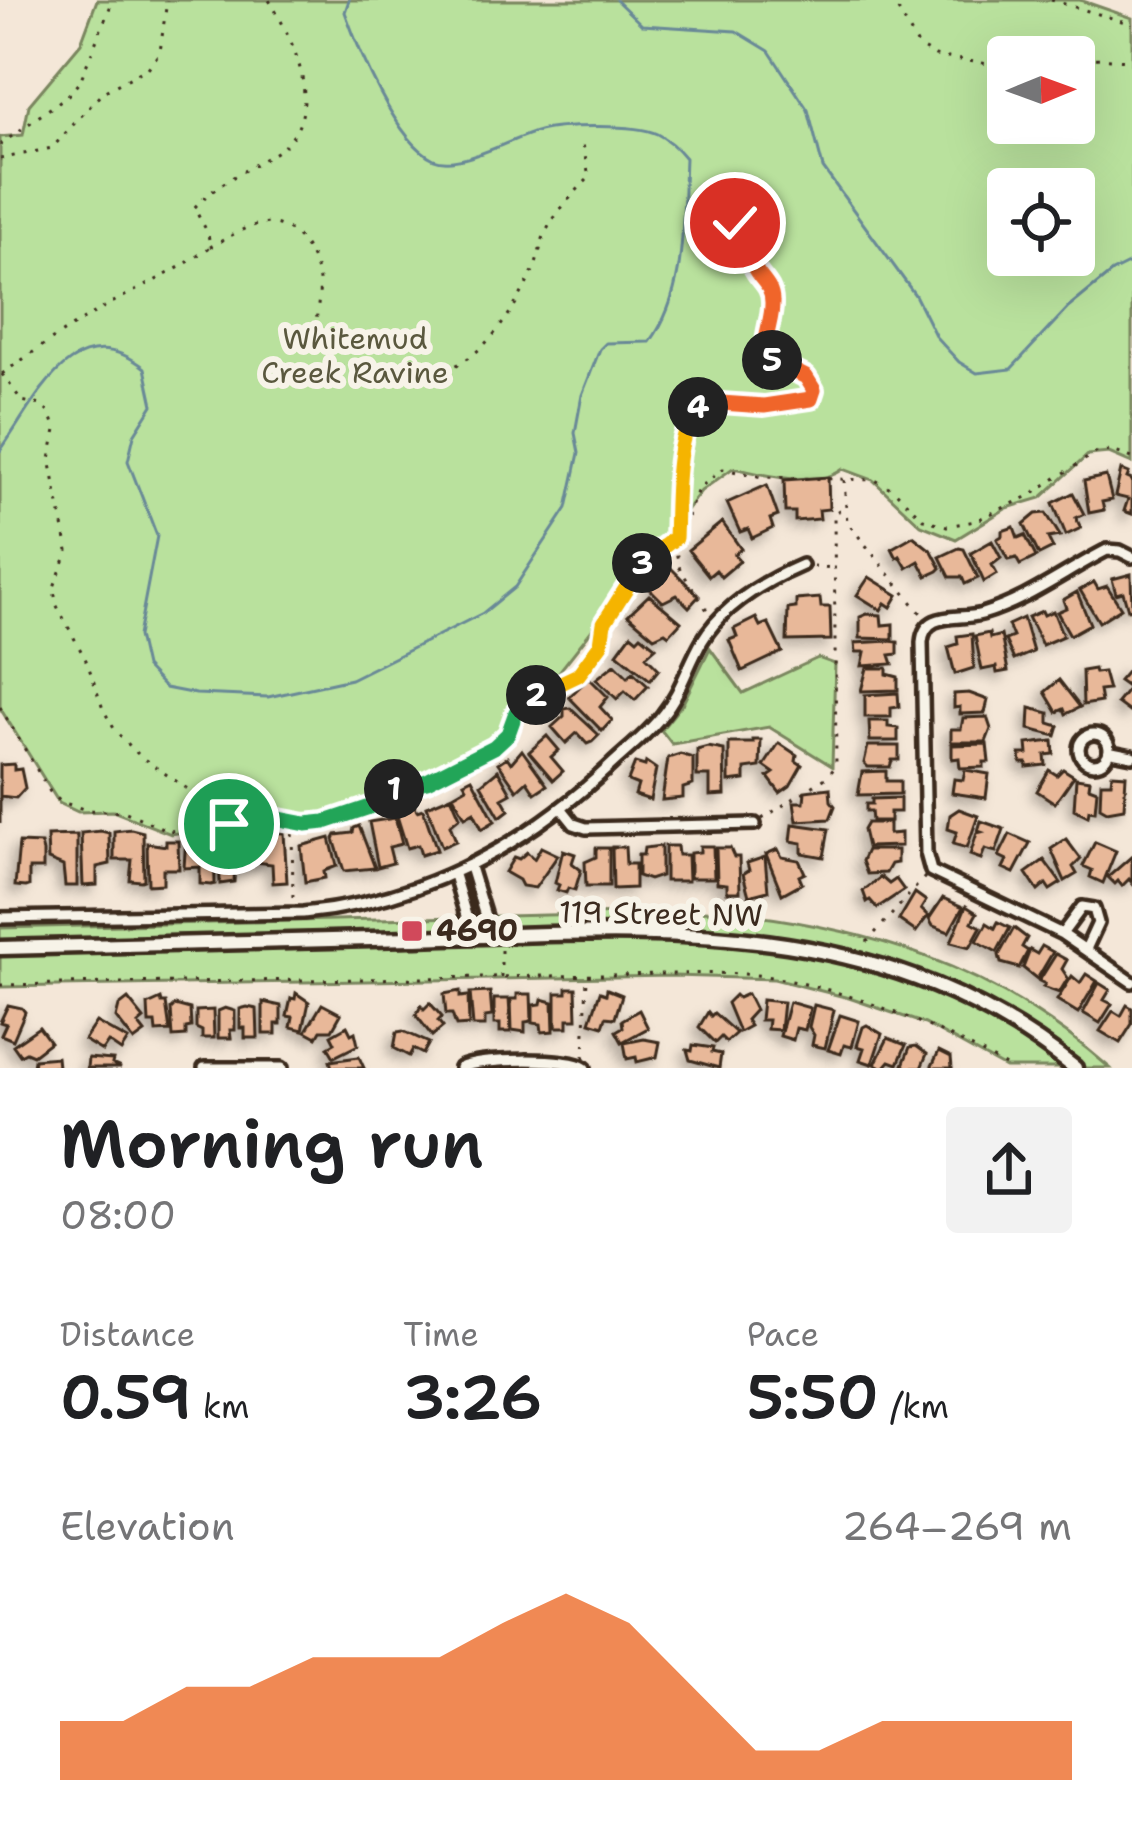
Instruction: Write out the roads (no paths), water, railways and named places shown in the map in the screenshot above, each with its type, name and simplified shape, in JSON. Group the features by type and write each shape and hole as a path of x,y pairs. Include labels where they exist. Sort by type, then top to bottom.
{"street":[{"path":"1132,557 1107,550 1018,601 974,616 928,623 922,642 926,853 931,872 1061,934 1132,982"},
{"path":"0,918 313,912 412,889 470,867 562,809 659,719 700,644 721,617 766,580 802,565"},
{"path":"1112,752 1132,756"},
{"path":"562,809 574,824 586,828 755,824"},
{"path":"470,867 491,936"},
{"path":"454,874 472,936"},
{"path":"1061,934 1082,908 1094,909 1098,922 1086,949"},
{"name":"119 Street NW","path":"0,948 472,936 708,934 766,939 845,954 906,973 974,1003 1075,1068"},
{"path":"460,1068 477,1062 569,1062 585,1068"},
{"path":"204,1068 282,1068"}],"waterway":[{"path":"0,451 43,388 77,356 97,350 120,353 145,368 153,405 134,435 128,461 157,536 138,636 145,667 165,688 268,697 351,679 483,613 515,587 567,508 579,453 575,433 582,395 600,349 606,343 650,342 671,300 681,254 685,158 657,134 599,126 539,131 471,157 434,159 406,134 380,94 345,12 349,0"},
{"path":"616,0 642,25 736,31 769,51 808,110 823,168 915,295 936,337 959,362 977,373 1011,369 1068,308 1132,262"}],"place":[{"name":"4690","path":"412,931"}],"park label":[{"name":"Whitemud Creek Ravine","path":"355,356"}]}
